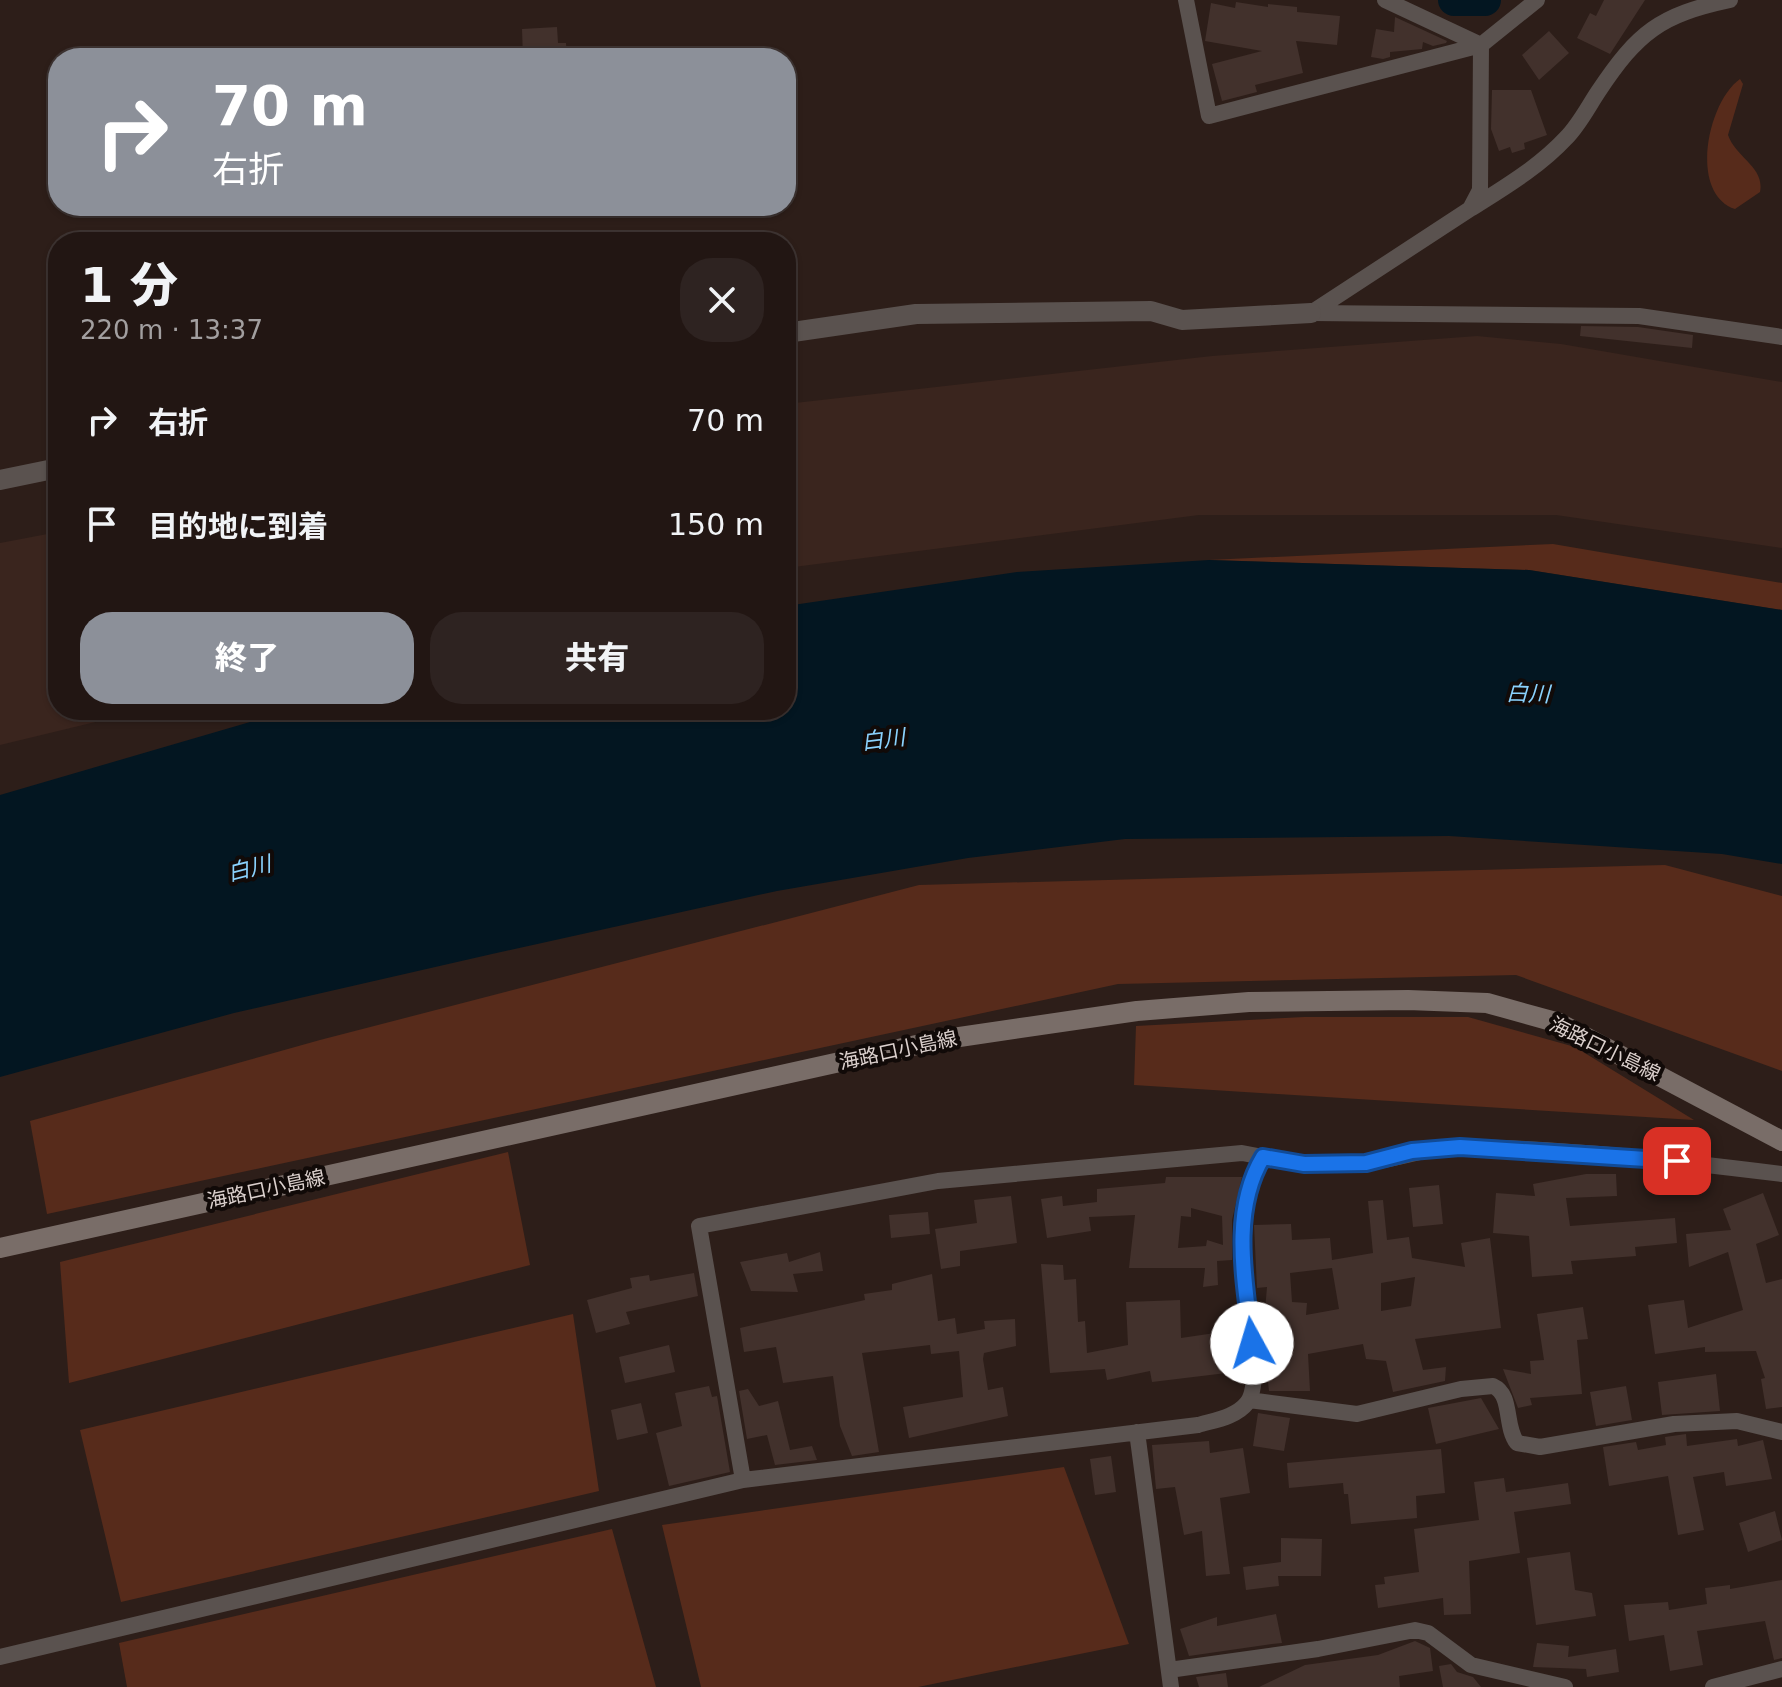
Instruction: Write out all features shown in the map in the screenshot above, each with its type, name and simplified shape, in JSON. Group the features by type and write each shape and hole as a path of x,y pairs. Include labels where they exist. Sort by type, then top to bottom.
{"main road":[{"name":"海路口小島線","path":"0,1248 939,1040 1137,1011 1249,1002 1408,1000 1487,1003 1559,1023 1782,1141"}],"street":[{"path":"1186,0 1209,116 1481,45 1537,0"},
{"path":"1385,0 1481,45"},
{"path":"1311,313 1530,171 1568,137 1626,52 1649,31 1688,9 1730,0"},
{"path":"1470,209 1480,190 1481,45"},
{"path":"796,332 916,314 1151,311 1182,320 1311,313 1639,316 1782,337"},
{"path":"0,480 48,470"},
{"path":"743,1480 699,1226 938,1181 1227,1154 1304,1164 1366,1163 1412,1151 1460,1147 1677,1161 1782,1174"},
{"path":"0,1657 743,1480 1198,1425 1236,1413 1249,1400 1255,1369 1242,1245 1249,1180 1263,1157"},
{"path":"1249,1400 1357,1414 1461,1389 1493,1386 1505,1396 1510,1434 1517,1443 1540,1447 1674,1424 1737,1421 1782,1432"},
{"path":"1137,1432 1170,1678 1415,1630 1428,1633 1471,1665 1565,1687"},
{"path":"1713,1687 1782,1669"}],"shaded area":[{"path":"1740,79 1743,84 1728,135 1758,176 1760,192 1735,209 1720,200 1711,185 1707,167 1708,146 1719,106"},
{"path":"1477,336 1561,344 1782,382 1782,548 1556,515 1199,515 796,567 796,403 1212,356"},
{"path":"48,534 48,720 104,720 0,745 0,543"},
{"path":"1553,544 1782,583 1782,610 1529,570 1209,560"},
{"path":"1665,865 1782,896 1782,1071 1516,975 1118,984 47,1214 30,1121 320,1040 919,885"},
{"path":"1304,1017 1468,1017 1575,1047 1694,1120 1134,1085 1136,1026"},
{"path":"508,1152 530,1265 69,1383 60,1262"},
{"path":"573,1314 599,1491 121,1602 80,1430"},
{"path":"1064,1467 1129,1644 918,1687 701,1687 662,1525"},
{"path":"612,1529 656,1687 127,1687 119,1643"}],"water":[{"name":"白川","path":"1209,560 1529,570 1782,610 1782,864 1722,854 1449,836 1125,839 968,858 777,891 234,1013 0,1077 0,795 257,720 796,720 796,605 1017,572"}],"building":[{"path":"1604,0 1645,0 1610,54 1577,38 1590,13 1596,16"},
{"path":"1236,2 1297,7 1297,12 1340,16 1337,45 1296,41 1303,73 1255,85 1257,92 1222,101 1212,64 1262,51 1205,41 1211,3 1235,8"},
{"path":"1395,17 1447,41 1433,46 1423,42 1422,49 1390,52 1390,57 1383,59 1371,57 1376,29 1394,32"},
{"path":"557,27 558,43 566,43 566,48 523,48 522,29"},
{"path":"1549,31 1569,53 1539,80 1522,55"},
{"path":"1492,90 1531,90 1547,135 1524,143 1525,149 1512,153 1510,147 1499,151 1491,129"},
{"path":"1581,326 1638,327 1693,335 1692,348 1580,336"},
{"path":"1586,1174 1616,1174 1617,1196 1566,1198 1570,1226 1675,1218 1677,1243 1635,1247 1636,1256 1571,1261 1573,1274 1532,1277 1529,1236 1493,1233 1496,1193 1535,1196 1533,1184"},
{"path":"1166,1177 1242,1177 1232,1220 1232,1260 1217,1261 1218,1285 1203,1287 1205,1268 1129,1268 1135,1215 1089,1217 1091,1231 1047,1238 1041,1199 1062,1196 1063,1206 1097,1202 1097,1189 1165,1183","holes":["1191,1208 1222,1216 1223,1245 1207,1240 1206,1246 1178,1248 1181,1216 1191,1217"]},
{"path":"1439,1185 1443,1224 1413,1227 1409,1188"},
{"path":"1763,1193 1779,1235 1756,1244 1766,1283 1782,1279 1782,1407 1766,1409 1761,1379 1765,1378 1756,1351 1705,1352 1705,1347 1655,1354 1648,1305 1684,1300 1688,1328 1743,1310 1728,1252 1689,1267 1686,1234 1731,1230 1723,1209"},
{"path":"1011,1196 1017,1243 960,1251 960,1266 941,1269 935,1229 977,1223 974,1200"},
{"path":"1383,1200 1387,1240 1409,1237 1412,1258 1465,1267 1461,1243 1490,1238 1501,1328 1415,1339 1423,1370 1446,1367 1445,1381 1393,1392 1386,1361 1366,1359 1363,1344 1308,1354 1310,1391 1269,1391 1268,1382 1264,1382 1263,1334 1267,1287 1257,1288 1254,1225 1291,1224 1292,1240 1330,1238 1332,1260 1373,1253 1368,1201","holes":["1332,1268 1339,1309 1306,1315 1307,1303 1292,1302 1290,1273","1415,1277 1411,1306 1381,1311 1381,1283"]},
{"path":"928,1212 930,1234 891,1238 889,1215"},
{"path":"820,1252 823,1271 793,1274 798,1292 751,1291 740,1262 787,1253 789,1262"},
{"path":"1041,1264 1063,1265 1064,1280 1076,1279 1078,1322 1085,1321 1087,1353 1128,1345 1126,1302 1180,1300 1181,1338 1215,1333 1215,1340 1241,1337 1243,1371 1152,1382 1150,1371 1107,1380 1105,1369 1050,1373"},
{"path":"694,1273 698,1296 626,1312 630,1324 596,1333 587,1300 632,1288 630,1278 649,1275 650,1281"},
{"path":"932,1274 938,1321 955,1318 957,1334 985,1329 984,1321 1015,1319 1016,1346 984,1353 983,1359 988,1390 1003,1387 1008,1416 909,1438 903,1407 963,1397 959,1351 931,1354 930,1345 862,1353 879,1452 852,1456 840,1426 833,1376 783,1383 776,1347 744,1352 740,1328 865,1300 864,1294 892,1290 892,1284"},
{"path":"1583,1307 1588,1339 1577,1340 1582,1394 1530,1398 1532,1405 1518,1408 1503,1369 1531,1374 1530,1361 1544,1360 1537,1314"},
{"path":"669,1345 675,1372 625,1383 619,1357"},
{"path":"1716,1374 1720,1411 1662,1415 1658,1382"},
{"path":"709,1386 712,1397 717,1396 730,1472 669,1486 656,1433 682,1426 675,1393"},
{"path":"1626,1386 1632,1420 1596,1426 1590,1392"},
{"path":"748,1389 759,1406 778,1401 790,1450 812,1446 817,1460 775,1465 767,1435 747,1439 739,1391"},
{"path":"1481,1398 1499,1429 1436,1444 1428,1408"},
{"path":"641,1403 648,1433 617,1440 611,1410"},
{"path":"1258,1413 1290,1418 1284,1451 1253,1446"},
{"path":"1686,1434 1687,1446 1737,1439 1738,1446 1763,1440 1772,1479 1726,1486 1724,1472 1693,1477 1704,1530 1678,1535 1668,1476 1609,1486 1603,1447 1636,1442 1638,1450 1666,1445 1665,1437"},
{"path":"1209,1441 1210,1453 1243,1448 1250,1493 1220,1498 1230,1574 1206,1576 1202,1531 1184,1535 1175,1487 1156,1489 1152,1445"},
{"path":"1441,1449 1445,1493 1416,1496 1417,1518 1351,1524 1348,1494 1344,1494 1343,1483 1289,1488 1287,1463"},
{"path":"1111,1456 1116,1492 1095,1495 1090,1459"},
{"path":"1504,1478 1506,1492 1568,1483 1571,1504 1514,1512 1520,1553 1469,1561 1471,1614 1444,1615 1443,1598 1378,1608 1375,1585 1385,1584 1384,1577 1419,1572 1414,1529 1479,1520 1474,1482"},
{"path":"1775,1511 1782,1540 1748,1552 1739,1523"},
{"path":"1281,1538 1322,1539 1321,1576 1278,1576 1279,1586 1246,1590 1243,1567 1281,1562"},
{"path":"1570,1552 1575,1590 1592,1593 1596,1616 1536,1625 1527,1558"},
{"path":"1782,1580 1782,1658 1774,1660 1765,1621 1697,1631 1703,1665 1670,1671 1664,1635 1629,1641 1624,1605 1668,1602 1669,1610 1707,1604 1705,1588 1730,1585 1730,1589"},
{"path":"1276,1614 1282,1643 1189,1656 1180,1629 1217,1617 1217,1626"},
{"path":"1415,1641 1430,1648 1433,1671 1399,1676 1400,1687 1259,1687 1305,1665 1378,1655"},
{"path":"1537,1643 1569,1646 1568,1657 1616,1649 1619,1672 1587,1677 1586,1669 1533,1667"},
{"path":"1451,1664 1457,1672 1473,1677 1481,1687 1443,1687 1439,1666"},
{"path":"1226,1673 1228,1687 1199,1687 1196,1677"}],"waterway":[{"path":"1454,0 1485,0"}],"route":[{"path":"1252,1343 1242,1245 1249,1180 1263,1157 1304,1164 1366,1163 1412,1151 1460,1147 1677,1161"}]}
